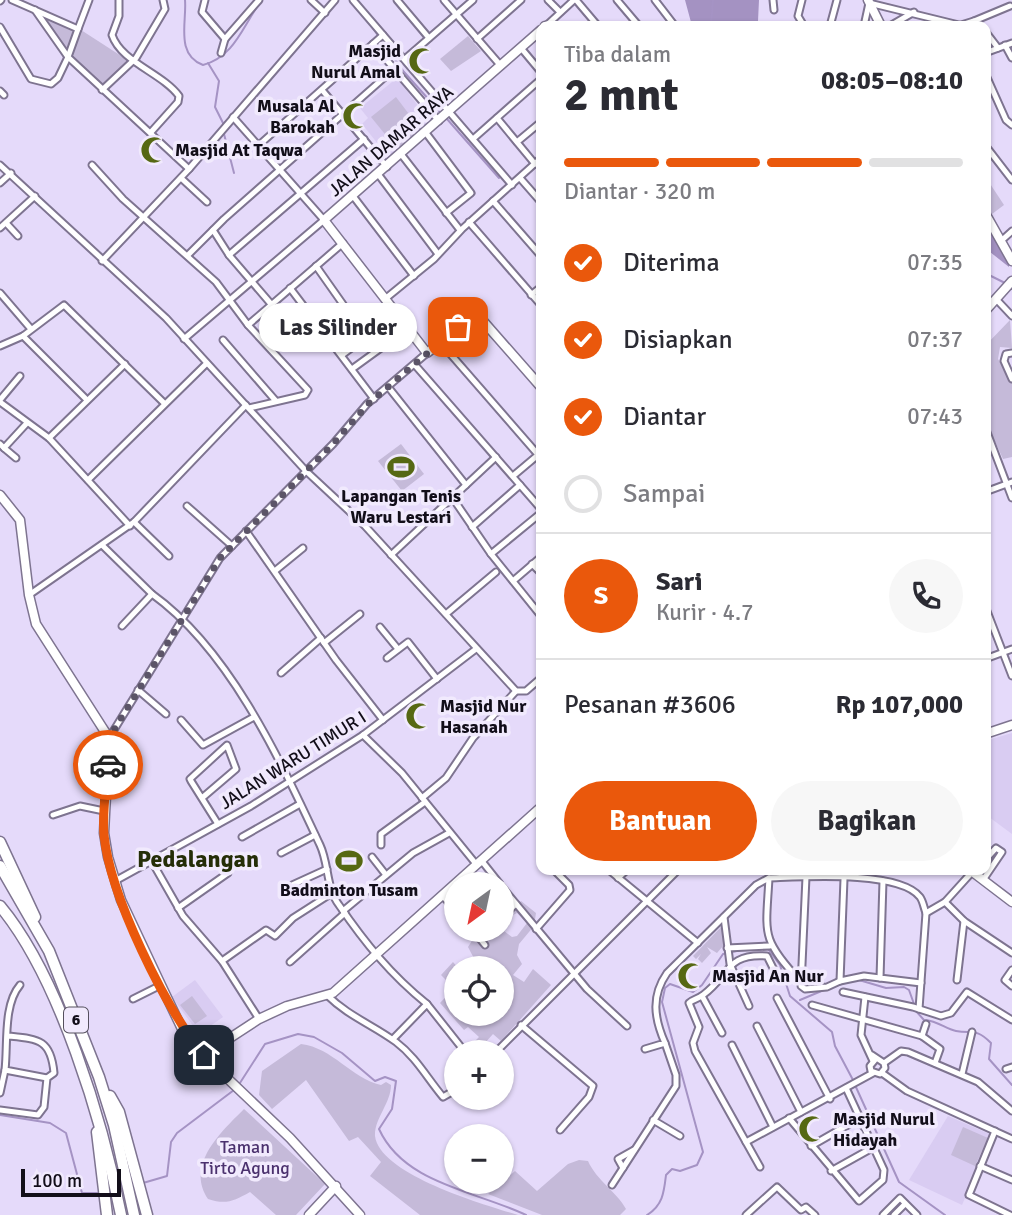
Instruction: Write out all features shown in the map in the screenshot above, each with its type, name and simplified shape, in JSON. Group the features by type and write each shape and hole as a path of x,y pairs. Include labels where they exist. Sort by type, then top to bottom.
{"highway":[{"path":"0,842 49,951"},
{"name":"6","path":"0,866 49,951 99,1077 134,1215"},
{"name":"6","path":"0,906 15,924 44,976 95,1110 120,1212"},
{"path":"99,1077 119,1112 139,1177 147,1215"},
{"path":"95,1110 106,1212"}],"main road":[{"path":"869,1 879,21"},
{"name":"JALAN DAMAR RAYA","path":"427,353 324,220 536,35"},
{"path":"991,224 1012,261"},
{"path":"991,304 1010,283"},
{"path":"427,353 476,313 536,381"},
{"path":"0,495 20,520 29,595 44,638 109,738 104,833 115,881 133,928 161,985 183,1029 204,1055 231,1085 336,1185 360,1215"},
{"path":"991,732 1012,726"},
{"path":"204,1055 259,1019 287,1006 327,995 536,811"},
{"path":"978,875 1012,902"},
{"path":"309,1215 336,1185"}],"street":[{"path":"12,0 78,29"},
{"path":"0,27 25,71 40,83 55,82 68,57 89,0"},
{"path":"119,0 119,16 112,35 134,61 168,81 179,96 178,102 152,131"},
{"path":"102,90 134,61 165,9 163,0"},
{"path":"205,0 202,12 225,39"},
{"path":"221,53 225,39 259,0"},
{"path":"311,0 325,13"},
{"path":"102,261 181,178 335,0"},
{"path":"352,0 405,59 444,116"},
{"path":"397,0 429,38"},
{"path":"444,0 501,66"},
{"path":"405,59 472,0"},
{"path":"477,38 521,0"},
{"path":"548,0 560,12"},
{"path":"552,21 575,0 594,21"},
{"path":"617,0 635,21"},
{"path":"655,0 671,21"},
{"path":"773,0 774,10"},
{"path":"801,21 798,16 802,0"},
{"path":"831,21 837,0"},
{"path":"865,21 869,1 942,21"},
{"path":"974,21 1010,6"},
{"path":"34,9 68,57 102,90 152,131 189,169"},
{"path":"899,21 914,12"},
{"path":"259,145 382,36"},
{"path":"991,37 1012,58"},
{"path":"991,51 1012,43"},
{"path":"373,44 394,69 473,139 512,185"},
{"path":"521,48 536,66"},
{"path":"188,255 394,69"},
{"path":"473,139 536,83"},
{"path":"322,90 387,167"},
{"path":"991,92 1006,120 1012,125"},
{"path":"184,339 324,220 233,117"},
{"path":"385,299 414,276 460,230 535,164 497,118"},
{"path":"517,142 536,126"},
{"path":"426,133 471,192 446,213"},
{"path":"229,255 364,139"},
{"path":"991,153 1012,180"},
{"path":"401,155 460,230"},
{"path":"0,165 166,318 306,471 391,555 516,691 526,691 536,682"},
{"path":"29,595 132,524 247,406 305,395 308,390 248,325 216,282 123,199 92,165"},
{"path":"0,183 11,173"},
{"path":"378,174 438,254"},
{"path":"181,178 207,202"},
{"path":"520,178 536,196"},
{"path":"0,228 35,196"},
{"path":"353,196 414,276"},
{"path":"493,201 536,250"},
{"path":"469,222 536,300"},
{"path":"6,223 18,236"},
{"path":"213,230 229,255 271,304"},
{"path":"1001,241 1012,231"},
{"path":"248,325 343,243"},
{"path":"316,266 366,337"},
{"path":"290,288 374,399"},
{"path":"531,295 536,291"},
{"path":"0,293 32,329"},
{"path":"996,299 1012,316"},
{"path":"0,346 23,336 64,305 164,403"},
{"path":"342,355 396,315"},
{"path":"352,369 407,329"},
{"path":"23,336 87,400"},
{"path":"223,340 275,400"},
{"path":"440,342 536,454"},
{"path":"109,738 201,586 232,546 374,399 427,353"},
{"path":"1012,353 1005,355 1004,361 1012,380"},
{"path":"49,438 125,364"},
{"path":"88,480 206,364"},
{"path":"415,365 536,505"},
{"path":"20,376 0,401 49,438 132,524 169,556"},
{"path":"389,388 466,485"},
{"path":"16,458 2,446 27,423"},
{"path":"991,441 1009,483 1012,498"},
{"path":"391,555 496,457"},
{"path":"513,476 536,459"},
{"path":"991,490 1009,483"},
{"path":"472,527 520,485"},
{"path":"452,497 491,554 536,609"},
{"path":"187,506 232,546"},
{"path":"491,554 536,515"},
{"path":"246,531 276,570 322,641 383,720"},
{"path":"102,545 182,621 229,678 254,717 315,835 332,893 373,955 427,1004 456,1040"},
{"path":"276,570 303,548"},
{"path":"513,581 536,561"},
{"path":"532,564 536,568"},
{"path":"446,614 496,572"},
{"path":"122,626 152,594"},
{"path":"281,673 360,614"},
{"path":"991,623 1012,676"},
{"path":"380,627 398,649"},
{"path":"387,658 408,642 438,679"},
{"name":"JALAN WARU TIMUR I","path":"115,881 218,824 363,735 475,649"},
{"path":"991,657 1012,649"},
{"path":"138,690 166,714"},
{"path":"381,845 381,834 446,778 473,738 516,691"},
{"path":"181,720 204,745 254,717"},
{"path":"363,735 402,773 449,833 488,872"},
{"path":"202,798 237,768 227,745 190,779 218,824"},
{"path":"242,837 300,804"},
{"path":"53,816 80,806 104,811"},
{"path":"290,962 413,853 449,833"},
{"path":"281,853 315,835"},
{"path":"991,853 996,848 1002,852 991,868"},
{"path":"372,857 386,875"},
{"path":"151,860 178,908 222,961 259,1019"},
{"path":"292,885 327,869"},
{"path":"178,908 228,873"},
{"path":"536,929 570,890 569,885 559,875"},
{"path":"615,875 698,943"},
{"path":"618,878 621,875"},
{"path":"507,1040 673,875"},
{"path":"928,912 945,904 968,875"},
{"path":"983,880 986,875"},
{"path":"800,981 806,877"},
{"path":"612,1185 676,1086 676,1075 654,1000 658,986 756,885 769,878 806,877 883,881 913,891 921,898 928,912 917,1008"},
{"path":"769,878 766,930 770,946 805,989 827,987 864,976 921,983"},
{"path":"841,981 844,879"},
{"path":"880,978 883,881"},
{"path":"222,961 266,930 275,936 293,918 332,893"},
{"path":"514,901 575,971 587,989 627,1026"},
{"path":"945,904 964,921 1012,953"},
{"path":"724,918 730,962 749,1006"},
{"path":"957,980 964,921"},
{"path":"727,949 770,946"},
{"path":"760,1167 695,1051 693,1043 699,1027 689,1002 702,996 730,962 742,957 768,956 779,980"},
{"path":"1012,970 1006,980 1012,986"},
{"path":"0,1093 14,992 20,985"},
{"path":"133,999 161,985"},
{"path":"843,992 943,1016 951,1013 967,992 1012,1020"},
{"path":"327,995 342,1011 393,1039 409,1053 444,1096"},
{"path":"702,996 722,1033"},
{"path":"865,997 861,1035 874,1061 884,1068 892,1080 907,1091 1012,1139"},
{"path":"777,998 830,1099"},
{"path":"393,1039 427,1004"},
{"path":"812,1004 922,1036 940,1049 935,1063"},
{"path":"922,1036 926,1024"},
{"path":"521,1025 593,1086 589,1097 560,1130"},
{"path":"757,1026 801,1112"},
{"path":"962,1074 972,1032"},
{"path":"0,1110 38,1115 44,1107 47,1078 54,1071 47,1046 37,1039 8,1036"},
{"path":"645,1049 665,1043"},
{"path":"732,1045 773,1127"},
{"path":"746,1142 830,1099 872,1072 884,1068 893,1057 905,1051 984,1086 1012,1111"},
{"path":"872,1072 874,1061"},
{"path":"5,1070 47,1078"},
{"path":"789,1118 859,1201 884,1178 884,1170 848,1087"},
{"path":"811,1146 860,1118"},
{"path":"653,1120 680,1136"},
{"path":"995,1132 969,1196 1010,1215"},
{"path":"831,1171 874,1147"},
{"path":"980,1166 1012,1180"},
{"path":"746,1215 777,1187 798,1213 806,1207 815,1215"},
{"path":"883,1215 900,1198 917,1215"},
{"path":"894,1215 905,1204"}],"shaded area":[{"path":"685,0 759,0 758,21 691,21"},
{"path":"397,78 431,123 390,159 362,124 368,118 360,108"},
{"path":"991,230 1009,259 1009,267 991,253"},
{"path":"1012,733 1012,834 991,818 991,739"},
{"path":"195,980 223,1017 199,1034 172,997"},
{"path":"948,1116 992,1135 962,1205 909,1180"}],"green space":[{"path":"38,12 81,30 129,61 103,88 68,54"},
{"path":"468,36 481,51 451,71 440,59"},
{"path":"396,97 421,130 397,149 371,117"},
{"path":"991,185 1004,205 991,213"},
{"path":"1010,320 1012,348 1000,347 998,359 1012,382 1012,457 1003,459 991,433 991,340"},
{"name":"Lapangan Tenis Waru Lestari","path":"401,444 424,474 402,491 378,461"},
{"path":"521,901 536,913 534,926 519,944 517,955 522,964 514,974 514,956 473,956 468,947 471,942 514,942 514,937 527,923 517,913 514,914 514,907"},
{"path":"723,925 723,946 717,953 707,947 711,953 702,963 698,959 701,954 696,959 693,956"},
{"path":"533,969 551,985 502,1040 493,1034 488,1040 476,1040 479,1037 468,1027 464,1030 460,1026 514,1026 514,976 524,982"},
{"path":"192,996 207,1016 195,1024 180,1005"},
{"path":"301,1044 323,1051 370,1081 381,1085 386,1082 391,1085 390,1092 375,1130 381,1150 414,1175 444,1189 444,1194 455,1194 518,1215 420,1215 370,1176 381,1162 358,1137 349,1141 306,1080 272,1109 259,1095 262,1071"},
{"name":"Taman Tirto Agung","path":"244,1109 325,1184 296,1215 276,1215 250,1192 230,1201 208,1199 202,1186 203,1162 216,1139"},
{"path":"963,1127 988,1138 975,1166 951,1155"},
{"path":"579,1160 588,1161 626,1209 620,1215 542,1215 488,1194 514,1194 515,1171 537,1191 568,1164"}],"waterway":[{"path":"185,0 186,45 194,60 203,65 214,61 231,47 262,0"},
{"path":"711,21 713,0"},
{"path":"372,27 404,72 440,112"},
{"path":"208,63 219,81 215,107 224,125"},
{"path":"447,119 499,178"},
{"path":"224,134 234,173"},
{"path":"991,276 1005,283"},
{"path":"768,949 780,965 790,996 832,1032 835,1046 853,1080"},
{"path":"647,1215 660,1202 666,1175 672,1169 680,1171 697,1165 703,1152 662,1002 665,988 670,984 693,992 702,985 723,954 741,950"},
{"path":"859,980 886,988 904,987 909,990 914,1004"},
{"path":"800,1000 843,982"},
{"path":"915,1010 924,1020 956,1031 978,1033 986,1038 991,1043 989,1059 1012,1085"},
{"path":"238,1086 265,1044 298,1034 314,1037 342,1053 375,1081 385,1077 396,1081 392,1109 379,1129 390,1148 405,1162 443,1184 526,1215"},
{"path":"855,1085 899,1182 945,1215"},
{"path":"143,1183 167,1176 171,1142 177,1133 234,1090"},
{"path":"0,1115 50,1123 66,1133 82,1193 100,1193"}],"way so far":[{"path":"108,765 109,738 220,558 333,444 368,404 458,327"}],"place":[{"name":"Masjid Nurul Amal","path":"422,61"},
{"name":"Musala Al Barokah","path":"356,116"},
{"name":"Masjid At Taqwa","path":"154,150"},
{"name":"Las Silinder","path":"458,327"},
{"name":"Lapangan Tenis Waru Lestari","path":"401,467"},
{"name":"Masjid Nur Hasanah","path":"419,716"},
{"name":"Badminton Tusam","path":"349,861"},
{"name":"Masjid An Nur","path":"691,976"},
{"name":"Masjid Nurul Hidayah","path":"812,1129"}],"district":[{"name":"Pedalangan","path":"198,859"}],"route":[{"path":"108,765 104,833 121,901 183,1029 204,1055"}]}
